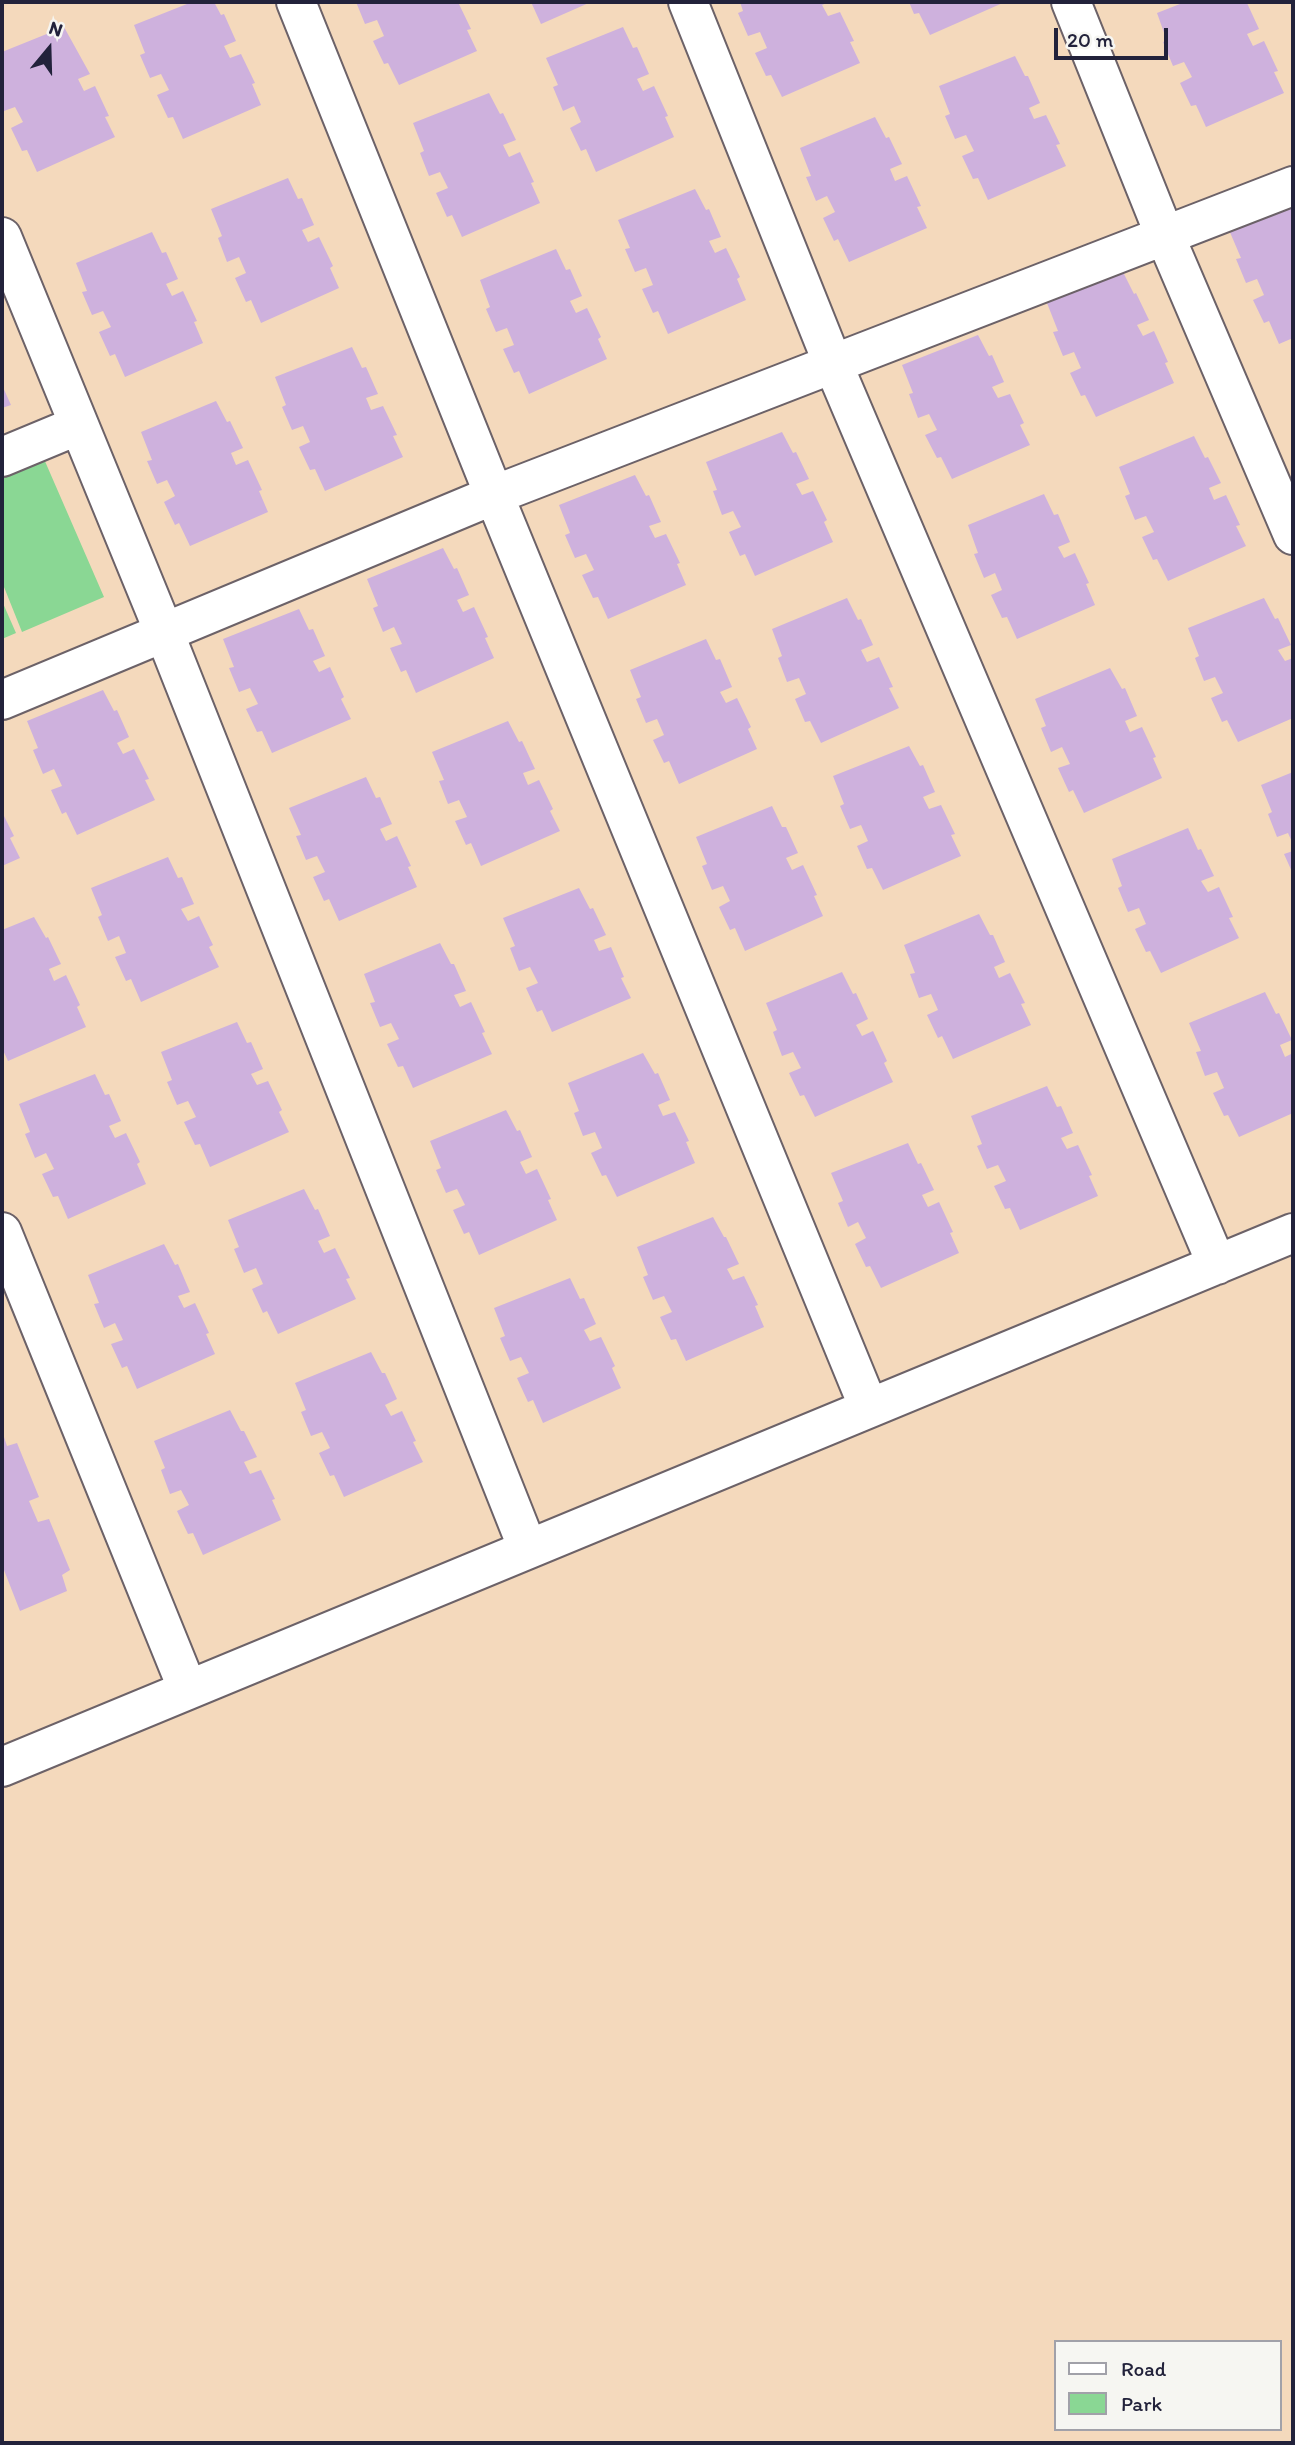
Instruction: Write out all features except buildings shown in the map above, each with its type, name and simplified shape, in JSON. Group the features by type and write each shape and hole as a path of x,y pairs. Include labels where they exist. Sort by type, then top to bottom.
{"street":[{"path":"296,2 869,1408"},
{"path":"688,2 834,364 1217,1265"},
{"path":"1071,2 1165,236 1293,535"},
{"path":"2,700 495,495 1293,186"},
{"path":"2,237 164,632 528,1549"},
{"path":"2,457 79,425"},
{"path":"2,1232 188,1690"},
{"path":"2,1767 1293,1233"}],"green space":[{"path":"44,459 104,597 22,632 2,582 2,475"},
{"path":"2,601 16,633 2,639"}]}
